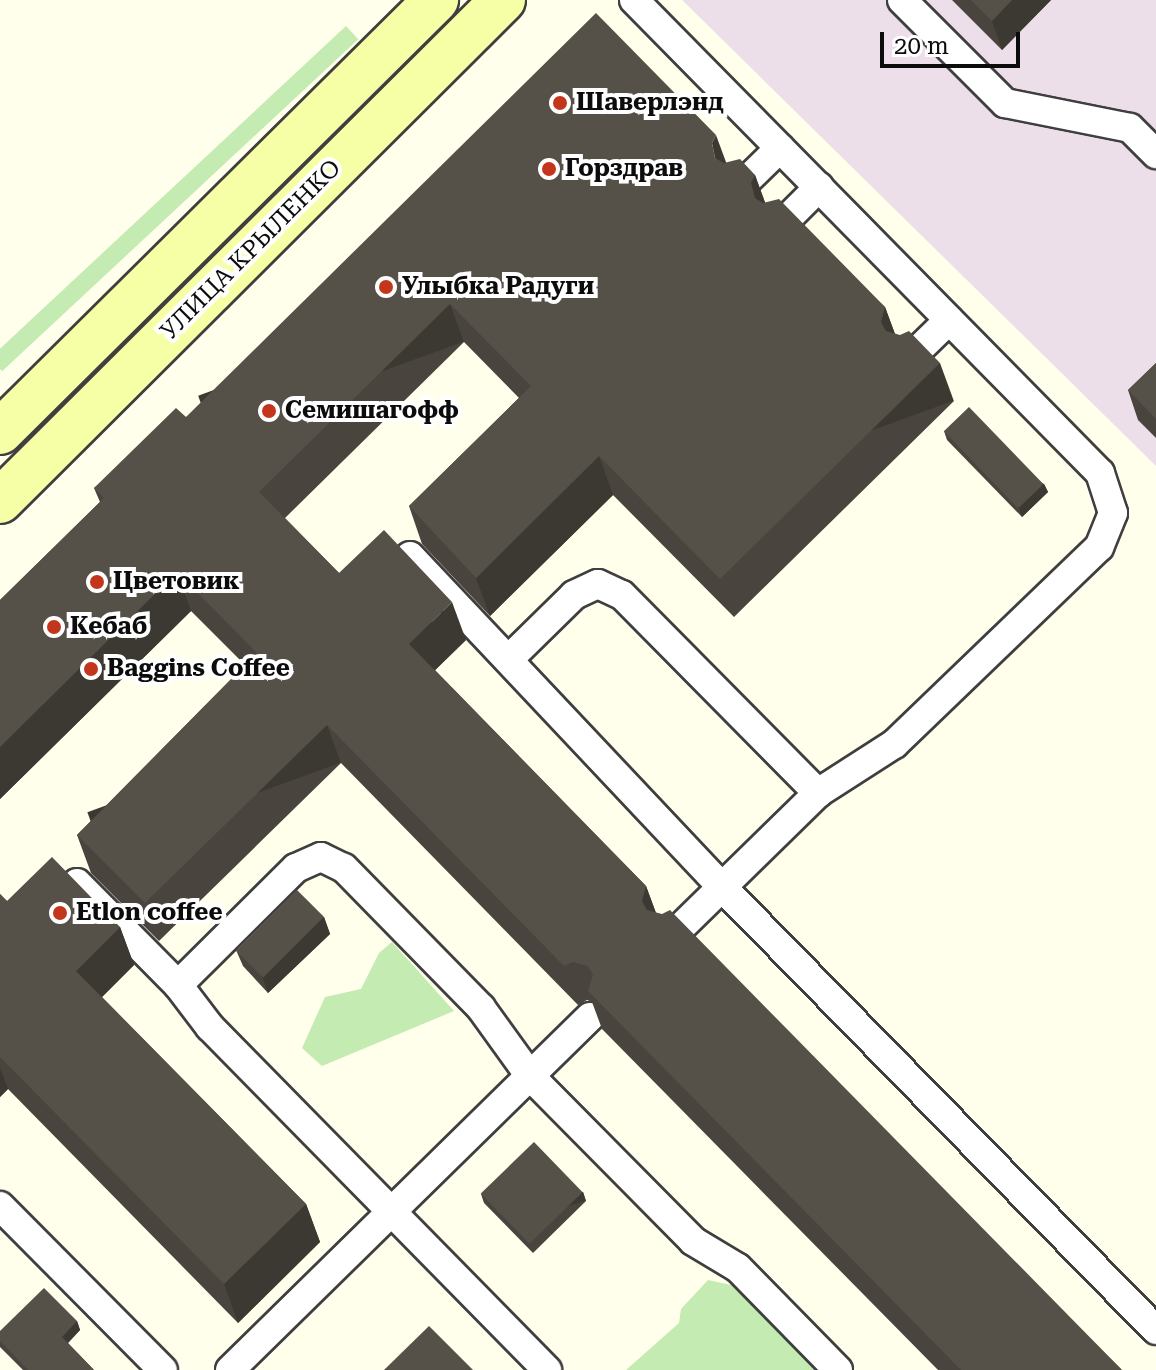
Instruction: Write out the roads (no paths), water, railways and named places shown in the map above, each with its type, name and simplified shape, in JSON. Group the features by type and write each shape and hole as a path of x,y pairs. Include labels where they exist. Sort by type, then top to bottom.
{"street":[{"name":"УЛИЦА КРЫЛЕНКО","path":"0,432 436,0"},
{"name":"УЛИЦА КРЫЛЕНКО","path":"0,501 503,0"}],"lane":[{"path":"634,0 1100,473 1113,513 1099,547 894,744 818,793 672,936"},
{"path":"902,0 1005,103 1130,128 1156,154"},
{"path":"742,185 780,148"},
{"path":"781,225 819,187"},
{"path":"911,357 949,320"},
{"path":"410,556 510,658 543,700 722,887 1156,1330"},
{"path":"510,658 574,595 598,584 610,589 622,595 818,793"},
{"path":"178,985 296,868 321,857 344,868 481,1008 530,1076 693,1241 738,1268 838,1370"},
{"path":"77,883 178,985 210,1027 547,1370"},
{"path":"230,1370 590,1017"},
{"path":"0,1206 163,1370"}],"place":[{"name":"Шаверлэнд","path":"560,103"},
{"name":"Горздрав","path":"549,169"},
{"name":"Улыбка Радуги","path":"386,287"},
{"name":"Семишагофф","path":"269,411"},
{"name":"Цветовик","path":"97,582"},
{"name":"Кебаб","path":"54,627"},
{"name":"Baggins Coffee","path":"91,669"},
{"name":"Etlon coffee","path":"60,913"}]}
